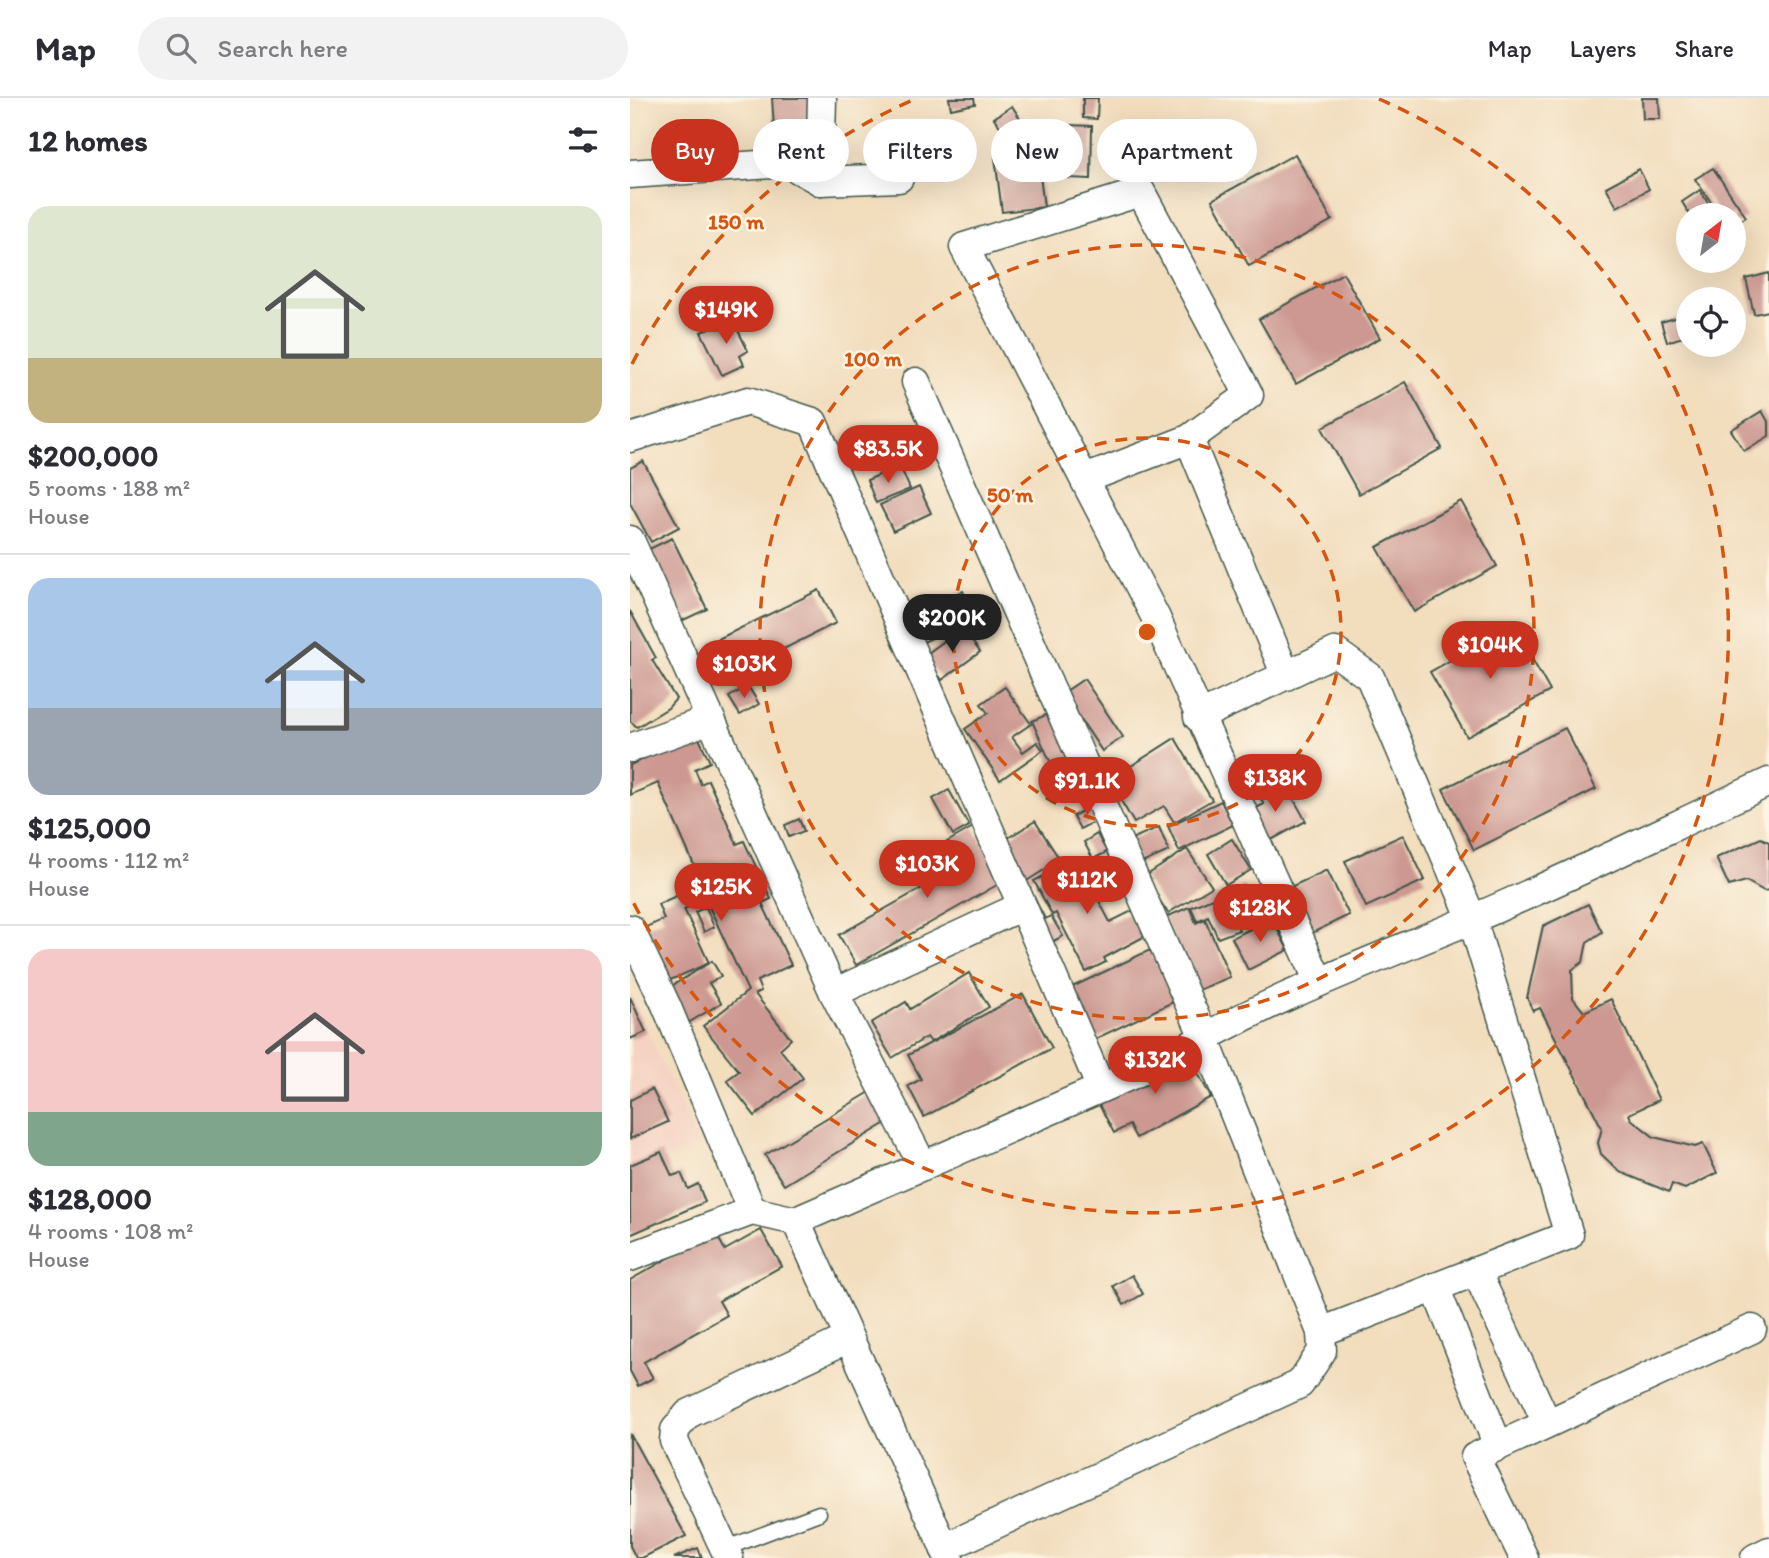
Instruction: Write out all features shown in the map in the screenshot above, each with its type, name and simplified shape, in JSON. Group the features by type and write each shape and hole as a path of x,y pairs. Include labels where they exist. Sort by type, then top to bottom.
{"street":[{"path":"821,119 822,98"},
{"path":"630,174 753,165"},
{"path":"1084,479 1189,439 1249,395 1141,192 964,247 1084,479 1156,618 1198,717 1320,982"},
{"path":"796,1222 947,1553 1300,1384 1322,1351 1321,1332 1204,1037 916,382"},
{"path":"630,438 748,401 813,422 1101,1088"},
{"path":"1189,439 1286,676"},
{"path":"630,540 834,993 923,1166"},
{"path":"1198,717 1335,652 1370,677 1472,919 1569,1235 1321,1332"},
{"path":"630,748 709,720"},
{"path":"630,1257 752,1211 796,1222 1166,1060 1204,1037 1320,982 1472,919 1769,782"},
{"path":"834,993 1022,906"},
{"path":"630,929 666,1005 752,1211"},
{"path":"1476,1271 1547,1423"},
{"path":"1435,1287 1498,1446"},
{"path":"1524,1558 1475,1457 1752,1329"},
{"path":"727,1553 674,1441 680,1421 688,1414 849,1338"},
{"path":"1755,1558 1769,1551"}],"lane":[{"path":"727,1553 819,1513"}],"shaded area":[{"path":"630,993 699,1144 630,1176"}],"building":[{"path":"772,98 810,98 812,119 773,119"},
{"path":"949,98 974,98 975,104 951,109"},
{"path":"1083,98 1098,98 1097,119 1083,118"},
{"path":"1642,98 1659,98 1660,119 1643,119"},
{"path":"1012,106 1021,119 995,119"},
{"path":"1083,126 1092,126 1091,179 1083,179"},
{"path":"1295,154 1332,220 1249,266 1212,200 1244,182 1257,182 1257,175"},
{"path":"1713,168 1737,203 1712,203 1695,179"},
{"path":"1639,169 1649,189 1617,207 1606,187"},
{"path":"998,182 1041,182 1044,207 1002,212"},
{"path":"1700,190 1708,203 1683,203"},
{"path":"1343,273 1380,338 1296,384 1259,319"},
{"path":"1769,273 1769,311 1754,314 1746,279"},
{"path":"732,318 748,351 740,356 744,365 722,375 701,332"},
{"path":"1676,318 1676,339 1667,342 1661,322"},
{"path":"1405,382 1442,448 1359,494 1322,428"},
{"path":"1762,411 1769,423 1769,436 1744,451 1731,430"},
{"path":"643,461 679,527 651,542 630,503 630,468"},
{"path":"900,466 910,489 876,503 867,480"},
{"path":"919,487 931,513 893,531 880,505"},
{"path":"1461,501 1497,566 1414,612 1377,547"},
{"path":"672,538 707,609 677,623 641,553"},
{"path":"819,590 836,623 727,677 710,643"},
{"path":"963,591 975,618 917,645 905,618"},
{"path":"630,611 656,658 652,660 676,699 668,708 637,727 630,721"},
{"path":"1513,625 1550,691 1467,737 1430,672"},
{"path":"962,628 980,652 942,680 924,656"},
{"path":"1084,679 1123,737 1102,751 1063,693"},
{"path":"748,686 759,704 740,715 729,697"},
{"path":"1005,687 1031,724 1012,737 1023,752 1037,742 1043,750 1000,780 965,729 988,713 981,704"},
{"path":"1055,711 1076,757 1053,768 1032,721"},
{"path":"1565,728 1596,789 1474,850 1443,789"},
{"path":"697,734 710,762 695,769 701,784 708,780 737,844 744,841 771,899 762,903 791,965 757,981 761,991 755,994 791,1039 780,1049 803,1078 755,1116 727,1080 739,1071 703,1026 748,991 706,900 684,909 709,963 666,982 642,929 664,919 658,904 699,886 701,881 658,783 630,795 630,765"},
{"path":"1175,738 1212,800 1174,822 1164,806 1134,823 1109,780"},
{"path":"1284,782 1306,821 1262,845 1245,814 1264,804 1259,796"},
{"path":"949,790 969,826 953,835 933,799"},
{"path":"1221,801 1233,825 1179,851 1168,826"},
{"path":"1093,805 1101,818 1080,829 1073,816"},
{"path":"799,819 804,831 789,837 785,825"},
{"path":"1035,821 1060,860 1025,882 1000,843"},
{"path":"973,827 1004,881 856,965 839,935 961,866 947,842"},
{"path":"1159,827 1169,851 1140,864 1129,840"},
{"path":"1097,834 1107,852 1093,859 1084,842"},
{"path":"1403,835 1425,880 1366,907 1345,861"},
{"path":"1761,838 1769,842 1769,890 1764,891 1746,881 1729,886 1716,858"},
{"path":"1232,839 1251,870 1226,885 1208,854"},
{"path":"1187,849 1212,887 1168,913 1144,877"},
{"path":"1077,859 1110,922 1136,909 1149,934 1104,958 1106,962 1086,972 1056,913 1052,915 1034,881"},
{"path":"1327,870 1349,915 1306,936 1284,890"},
{"path":"1244,886 1259,914 1241,924 1226,896"},
{"path":"1031,892 1045,919 1051,916 1063,936 1048,944"},
{"path":"1224,893 1239,930 1218,938 1208,916 1197,921 1191,907"},
{"path":"1588,904 1602,932 1587,942 1583,962 1572,970 1573,998 1584,1012 1611,999 1659,1100 1629,1114 1631,1119 1654,1137 1695,1147 1703,1144 1717,1173 1685,1189 1672,1184 1669,1192 1620,1172 1601,1154 1598,1143 1602,1128 1540,1008 1533,1011 1527,998 1543,926"},
{"path":"706,907 714,927 704,932 695,912"},
{"path":"1189,907 1196,923 1205,919 1230,977 1196,991 1164,918"},
{"path":"1272,918 1288,950 1248,970 1232,938"},
{"path":"1150,950 1175,1001 1093,1040 1068,989"},
{"path":"712,961 721,976 709,983 721,1003 680,1028 659,994"},
{"path":"969,973 989,1007 931,1042 927,1037 892,1058 871,1023 906,1002 910,1009"},
{"path":"1023,994 1052,1048 924,1117 908,1086 921,1079 908,1055"},
{"path":"630,997 646,1032 630,1039"},
{"path":"1185,1050 1211,1097 1136,1138 1129,1125 1114,1133 1096,1099"},
{"path":"652,1089 668,1122 630,1139 630,1100"},
{"path":"870,1092 888,1122 784,1185 765,1155"},
{"path":"661,1152 672,1176 681,1173 688,1189 698,1184 705,1202 630,1235 630,1165"},
{"path":"761,1230 782,1266 719,1301 727,1315 644,1362 653,1378 638,1386 630,1371 630,1280 715,1232 725,1250"},
{"path":"1132,1275 1143,1294 1124,1305 1113,1286"},
{"path":"630,1434 686,1536 642,1558 636,1558 630,1546"},
{"path":"698,1548 702,1558 674,1558"}]}
